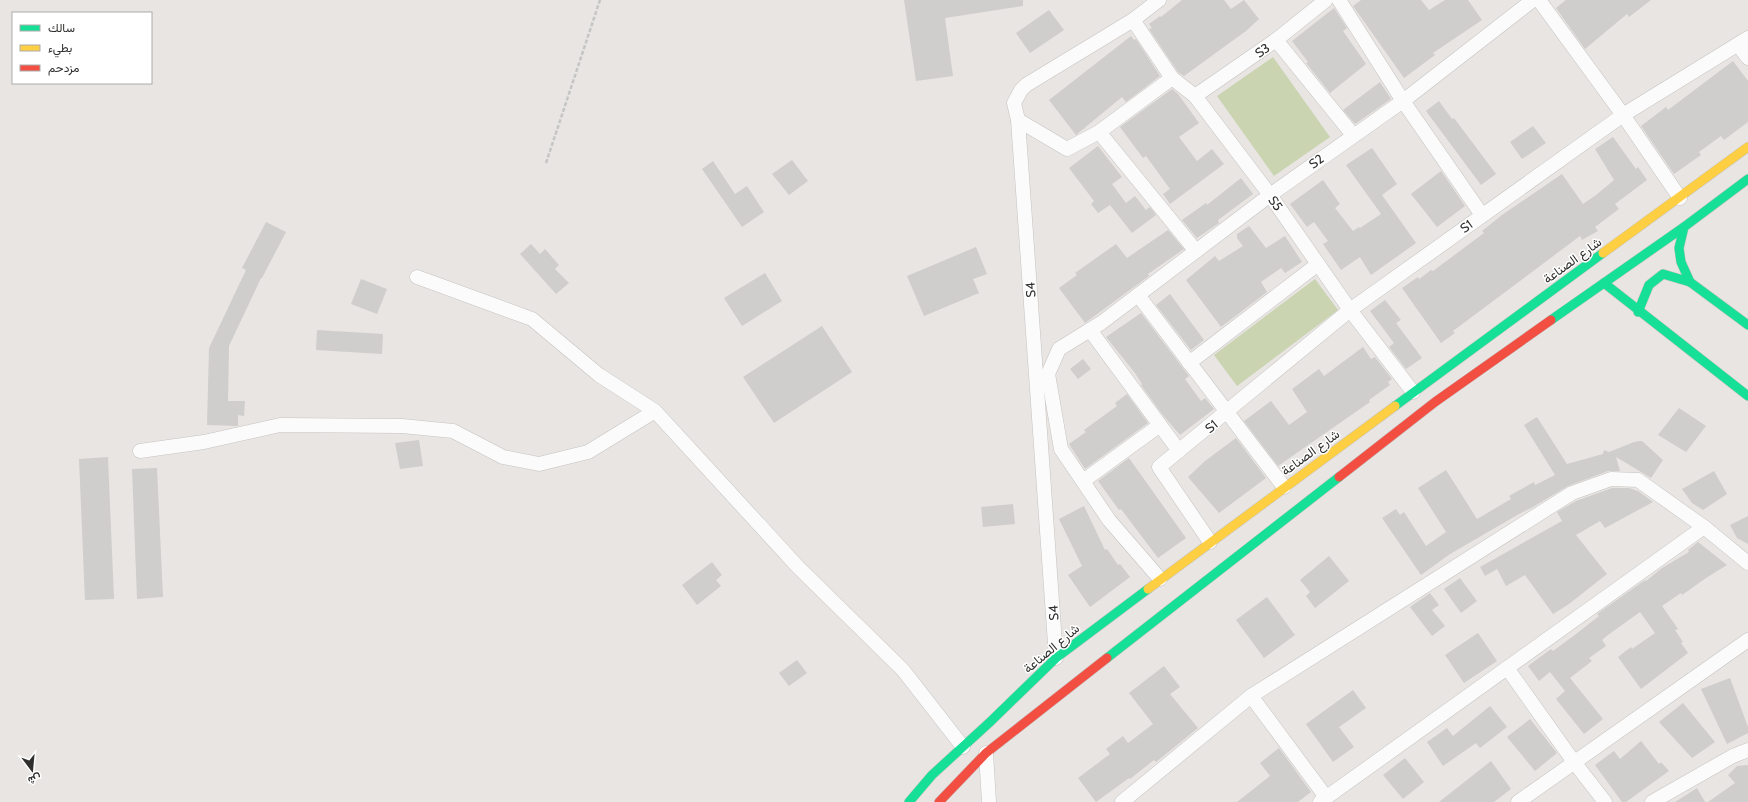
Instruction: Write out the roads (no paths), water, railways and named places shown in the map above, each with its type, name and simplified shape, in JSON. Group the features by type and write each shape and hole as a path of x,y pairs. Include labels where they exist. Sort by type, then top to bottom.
{"main road":[{"name":"شارع الصناعة","path":"909,802 932,775 1056,658 1284,487 1748,147"},
{"path":"939,802 986,753 1435,402 1684,227 1748,179"},
{"path":"1684,227 1679,248 1681,262 1690,282"},
{"path":"1638,312 1649,285 1663,274 1690,282 1748,325"},
{"path":"1604,283 1638,312 1748,396"}],"street":[{"name":"S4","path":"1056,658 1018,120 1014,103 1021,90 1026,85 1133,20 1159,0"},
{"name":"S3","path":"1195,96 1276,40 1326,0"},
{"path":"1339,0 1403,101 1482,215"},
{"name":"S2","path":"1160,579 1109,520 1061,449 1048,374 1059,348 1095,327 1270,195 1352,135 1403,101 1533,0"},
{"path":"1538,0 1623,115 1680,198"},
{"name":"S5","path":"1133,20 1172,78 1195,96 1270,195 1350,310 1413,392"},
{"path":"1276,40 1352,135"},
{"path":"1743,41 1748,58"},
{"name":"S1","path":"1210,542 1159,467 1200,436 1350,310 1623,115 1743,41"},
{"path":"1018,120 1067,149 1099,132 1172,78"},
{"path":"1099,132 1196,251"},
{"path":"1189,363 1318,264"},
{"path":"417,277 532,319 599,375 655,411 798,567 904,670 962,747"},
{"path":"1138,295 1284,487"},
{"path":"1095,327 1179,451"},
{"path":"140,451 204,442 280,425 402,426 453,432 503,457 539,464 588,452 655,411"},
{"path":"1083,481 1160,425"},
{"path":"1122,802 1251,696 1572,493 1611,479 1638,480 1704,526 1748,564"},
{"path":"1251,696 1323,800 1704,526"},
{"path":"1518,802 1748,640"},
{"path":"1507,668 1574,762 1605,802"},
{"path":"1652,802 1733,756 1748,750"},
{"path":"986,753 989,802"}]}
